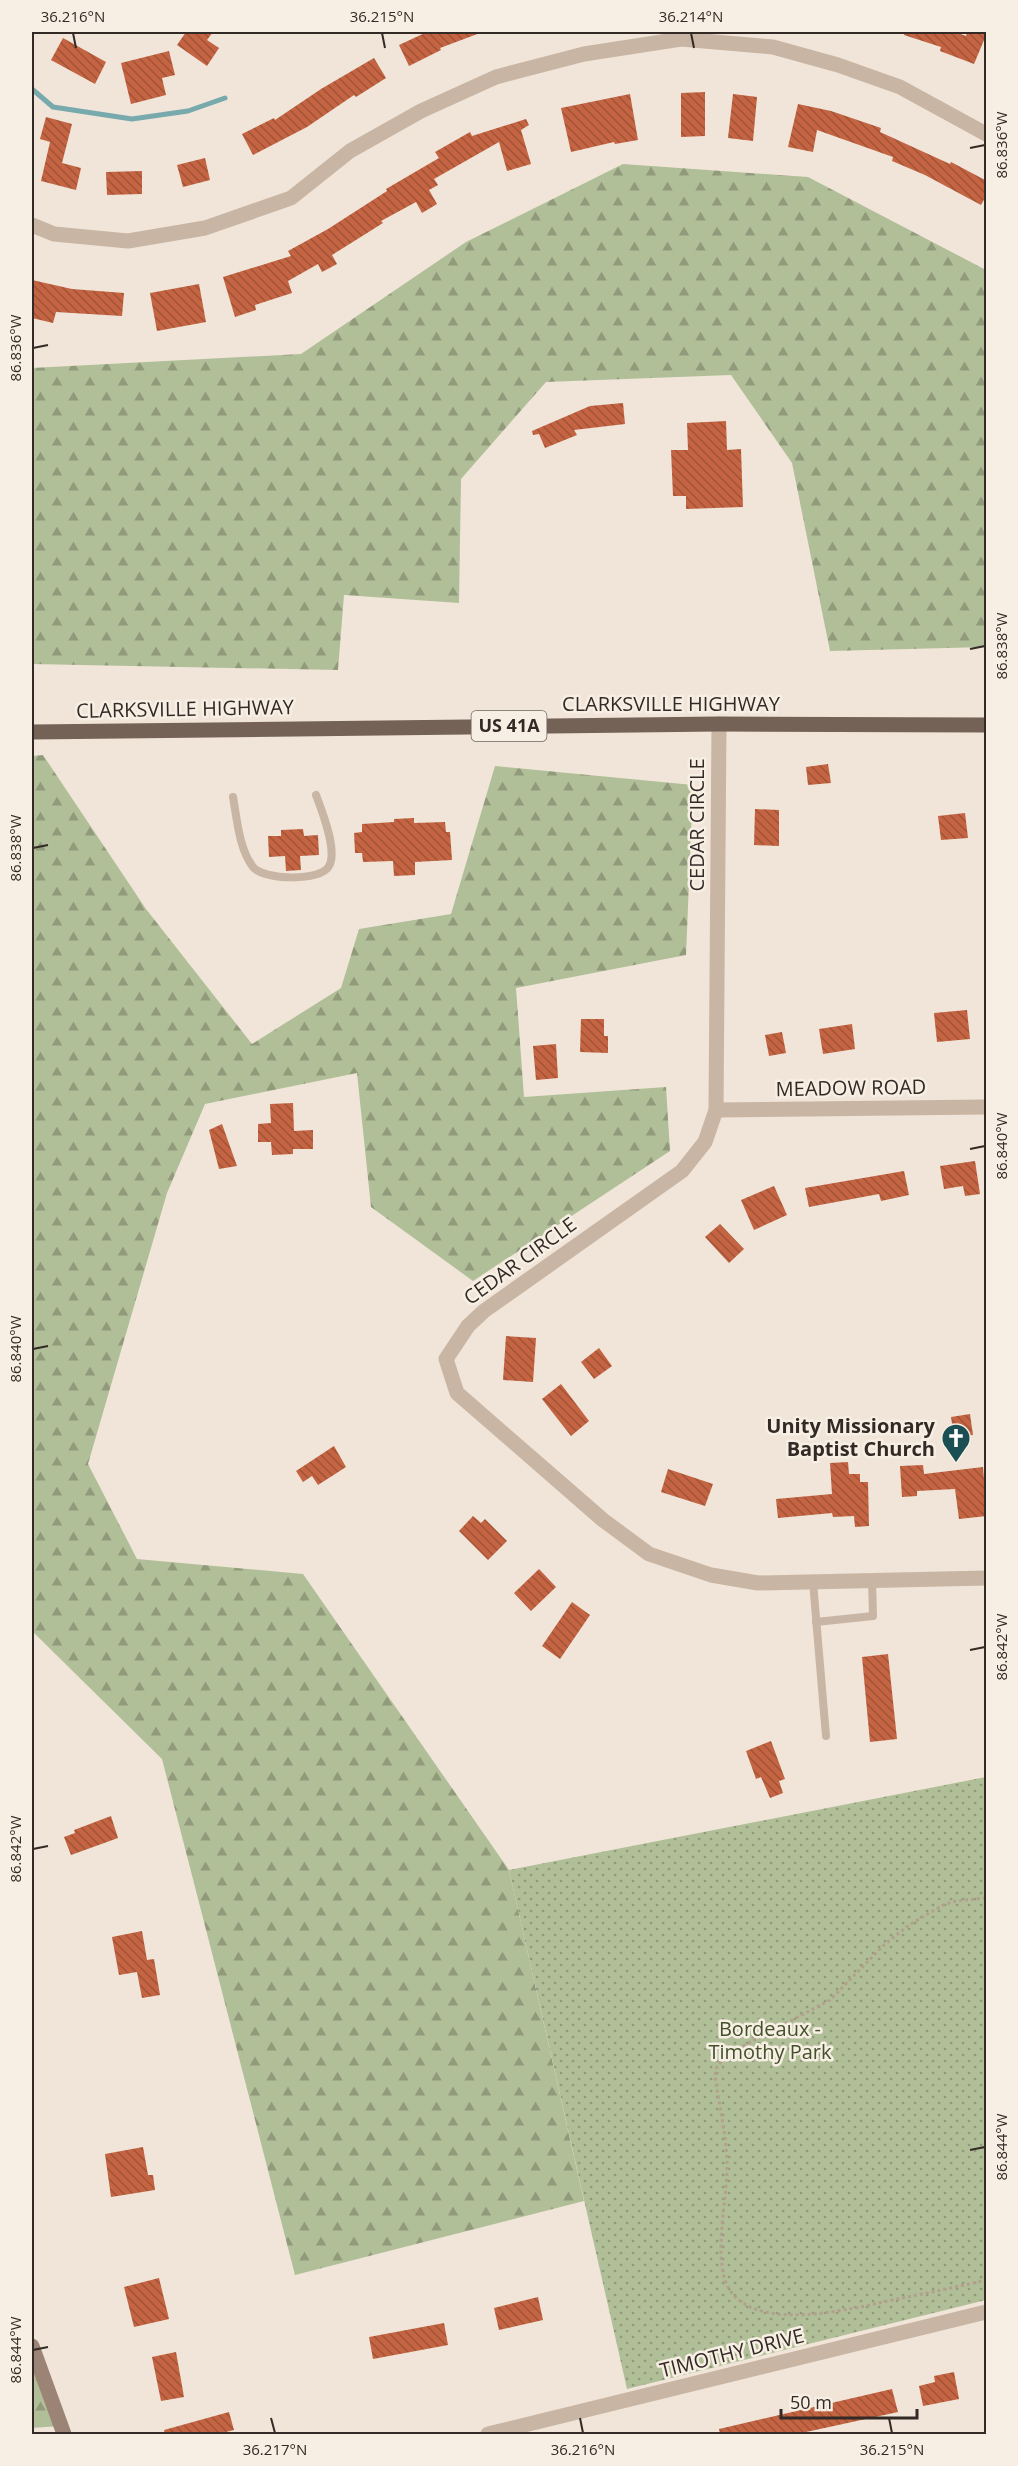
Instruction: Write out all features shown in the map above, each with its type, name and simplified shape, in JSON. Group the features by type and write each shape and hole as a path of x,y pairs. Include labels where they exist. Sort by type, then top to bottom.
{"main road":[{"name":"CLARKSVILLE HIGHWAY","path":"32,732 719,724 987,725"}],"street":[{"path":"32,225 54,234 128,241 205,228 291,198 350,151 421,111 496,77 584,54 681,39 773,47 838,65 900,87 987,134"},
{"name":"CEDAR CIRCLE","path":"719,724 716,1110 705,1142 682,1171 484,1311 468,1326 446,1359 457,1393 603,1520 649,1554 711,1575 758,1583 987,1578"},
{"name":"MEADOW ROAD","path":"716,1110 987,1107"},
{"name":"TIMOTHY DRIVE","path":"488,2434 987,2312"},
{"path":"32,2346 64,2434"}],"lane":[{"path":"233,797 241,837 251,865 258,873 290,877 323,873 330,865 332,850 316,795"},
{"path":"816,1622 873,1616 872,1580"},
{"path":"813,1582 826,1736"}],"path":[{"path":"987,1898 956,1901 943,1905 897,1933 830,2000 726,2055 717,2067 715,2076 727,2160 722,2263 726,2281 736,2296 760,2310 795,2316 826,2314 987,2280"}],"green space":[{"path":"623,164 808,177 986,270 986,647 830,651 792,463 731,375 546,382 461,479 459,603 344,595 338,670 32,664 32,368 301,354 466,242"},
{"path":"43,755 146,909 252,1044 341,988 359,929 451,914 495,766 693,785 686,955 516,988 524,1097 666,1087 670,1151 473,1281 371,1207 357,1073 205,1104 167,1193 88,1464 137,1559 303,1574 509,1870 584,2201 295,2275 162,1759 32,1631 32,756"},
{"name":"Bordeaux - Timothy Park","path":"986,1777 986,2300 627,2389 509,1870"},
{"path":"32,2346 61,2426 32,2428"}],"building":[{"path":"186,32 213,32 207,40 219,48 207,66 177,45"},
{"path":"427,32 480,33 440,48 441,50 409,66 399,45"},
{"path":"904,32 955,32 966,36 967,32 987,33 974,64 940,51 941,47 904,35"},
{"path":"63,38 106,62 95,84 51,60"},
{"path":"169,51 175,75 162,78 166,95 131,104 121,63"},
{"path":"374,58 386,78 356,97 354,95 307,127 253,155 242,134 274,118 275,120 321,89"},
{"path":"705,92 705,136 681,137 681,93"},
{"path":"630,94 638,140 615,144 614,142 571,152 561,108"},
{"path":"733,94 757,97 753,141 728,138"},
{"path":"798,104 831,111 881,128 880,132 950,164 951,162 987,181 987,194 981,205 925,175 892,161 893,157 817,130 813,152 788,147"},
{"path":"46,117 72,124 62,163 81,168 76,190 41,181 50,142 40,139"},
{"path":"526,119 529,125 521,130 531,164 507,171 499,142 434,179 438,185 429,190 437,204 422,213 416,202 381,221 383,223 332,255 337,264 322,272 318,264 288,281 292,293 255,305 256,310 235,317 223,277 291,256 288,251 328,229 387,191 386,189 439,158 435,152 470,132 472,136"},
{"path":"205,158 210,180 183,187 177,165"},
{"path":"142,171 142,194 107,195 106,172"},
{"path":"32,280 72,289 124,293 122,316 56,312 53,323 32,318"},
{"path":"199,284 206,322 157,331 150,293"},
{"path":"623,403 625,424 574,430 577,435 545,448 539,434 533,435 532,431 590,406"},
{"path":"726,421 727,450 741,449 743,507 686,509 686,496 673,496 671,450 688,450 687,423"},
{"path":"828,764 831,783 808,785 806,767"},
{"path":"755,809 779,810 779,846 754,845"},
{"path":"965,813 968,838 941,840 938,816"},
{"path":"414,818 414,823 445,822 446,832 450,832 452,860 415,862 415,875 394,876 393,861 363,862 362,853 355,853 354,833 362,832 362,824"},
{"path":"303,829 304,836 318,835 319,855 300,856 301,870 286,871 285,856 269,857 268,836 281,836 281,830"},
{"path":"967,1010 970,1039 937,1042 934,1013"},
{"path":"581,1019 604,1019 604,1036 608,1036 608,1053 580,1052"},
{"path":"852,1024 855,1049 823,1054 819,1029"},
{"path":"782,1032 786,1053 769,1056 765,1035"},
{"path":"556,1044 558,1078 536,1080 533,1046"},
{"path":"293,1103 294,1131 313,1130 313,1149 293,1149 293,1154 272,1155 271,1142 258,1142 258,1124 271,1123 270,1104"},
{"path":"222,1124 237,1166 219,1169 209,1130"},
{"path":"975,1161 980,1194 965,1196 963,1186 944,1189 940,1166"},
{"path":"904,1171 909,1195 881,1201 879,1194 809,1207 805,1188"},
{"path":"774,1186 787,1215 754,1230 741,1200"},
{"path":"720,1224 744,1249 729,1263 705,1237"},
{"path":"506,1336 536,1338 533,1382 503,1380"},
{"path":"599,1348 612,1366 594,1379 581,1362"},
{"path":"561,1384 589,1421 571,1436 542,1399"},
{"path":"970,1414 973,1435 954,1437 951,1417"},
{"path":"334,1446 346,1467 318,1485 312,1476 303,1482 296,1471"},
{"path":"848,1462 849,1474 860,1474 860,1482 868,1482 869,1526 855,1527 854,1516 833,1517 832,1513 778,1518 776,1499 832,1494 830,1463"},
{"path":"923,1465 924,1474 983,1467 987,1516 959,1519 955,1489 917,1491 917,1496 902,1497 900,1466"},
{"path":"668,1469 713,1484 705,1506 661,1492"},
{"path":"473,1516 481,1523 485,1519 507,1541 488,1560 459,1531"},
{"path":"539,1569 556,1587 531,1611 514,1593"},
{"path":"572,1602 590,1615 560,1659 542,1646"},
{"path":"888,1654 897,1739 870,1742 862,1657"},
{"path":"771,1741 785,1779 779,1781 783,1793 770,1798 761,1777 756,1779 746,1751"},
{"path":"111,1816 118,1838 71,1855 64,1837 75,1833 74,1830"},
{"path":"142,1931 147,1960 154,1959 160,1995 142,1998 137,1972 119,1975 112,1937"},
{"path":"143,2147 148,2175 153,2175 155,2190 111,2197 105,2154"},
{"path":"159,2278 169,2319 134,2327 124,2287"},
{"path":"538,2297 543,2320 499,2330 494,2308"},
{"path":"444,2323 448,2345 373,2359 369,2337"},
{"path":"176,2352 184,2397 161,2401 152,2357"},
{"path":"954,2372 959,2399 923,2406 919,2386 935,2382 934,2376"},
{"path":"892,2389 898,2412 797,2434 720,2434 719,2429"},
{"path":"229,2412 234,2430 218,2434 165,2434 164,2430"}],"waterway":[{"path":"32,89 53,107 132,119 188,111 225,98"}],"place":[{"name":"Unity Missionary Baptist Church","path":"956,1464"}]}
